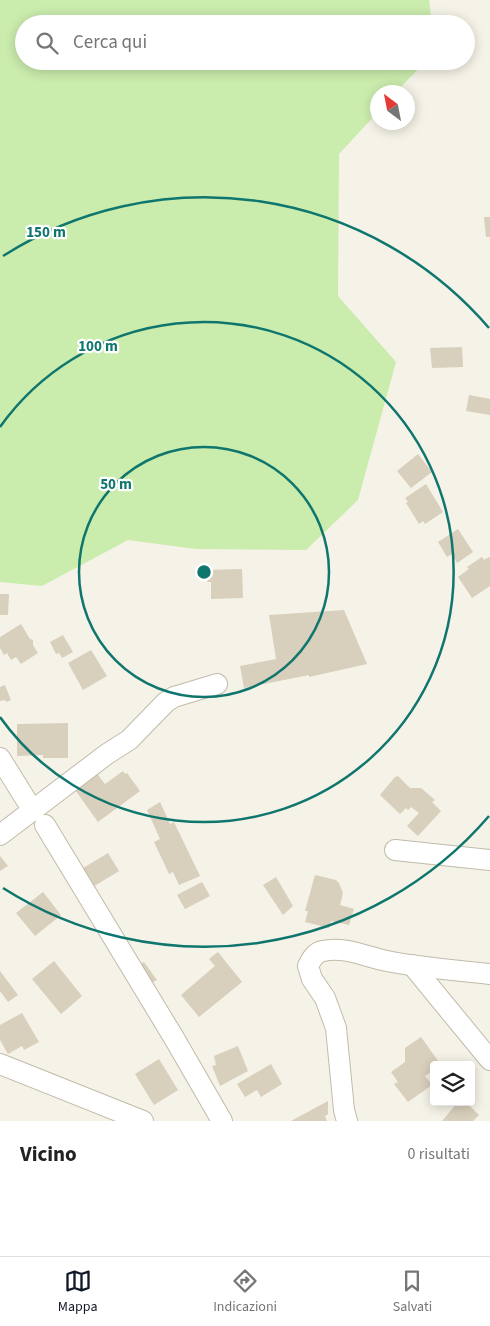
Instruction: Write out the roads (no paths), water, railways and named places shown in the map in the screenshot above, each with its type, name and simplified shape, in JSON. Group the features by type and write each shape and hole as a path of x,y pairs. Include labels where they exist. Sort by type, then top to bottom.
{"street":[{"path":"0,835 39,818 107,754 129,740 174,696 217,684"},
{"path":"0,758 174,1038 222,1121"},
{"path":"395,850 490,860"},
{"path":"347,1121 344,1110 336,1028 325,998 312,979 308,966 313,957 320,951 340,949 387,961 490,974"},
{"path":"412,965 490,1060"},
{"path":"0,1064 143,1121"}]}
